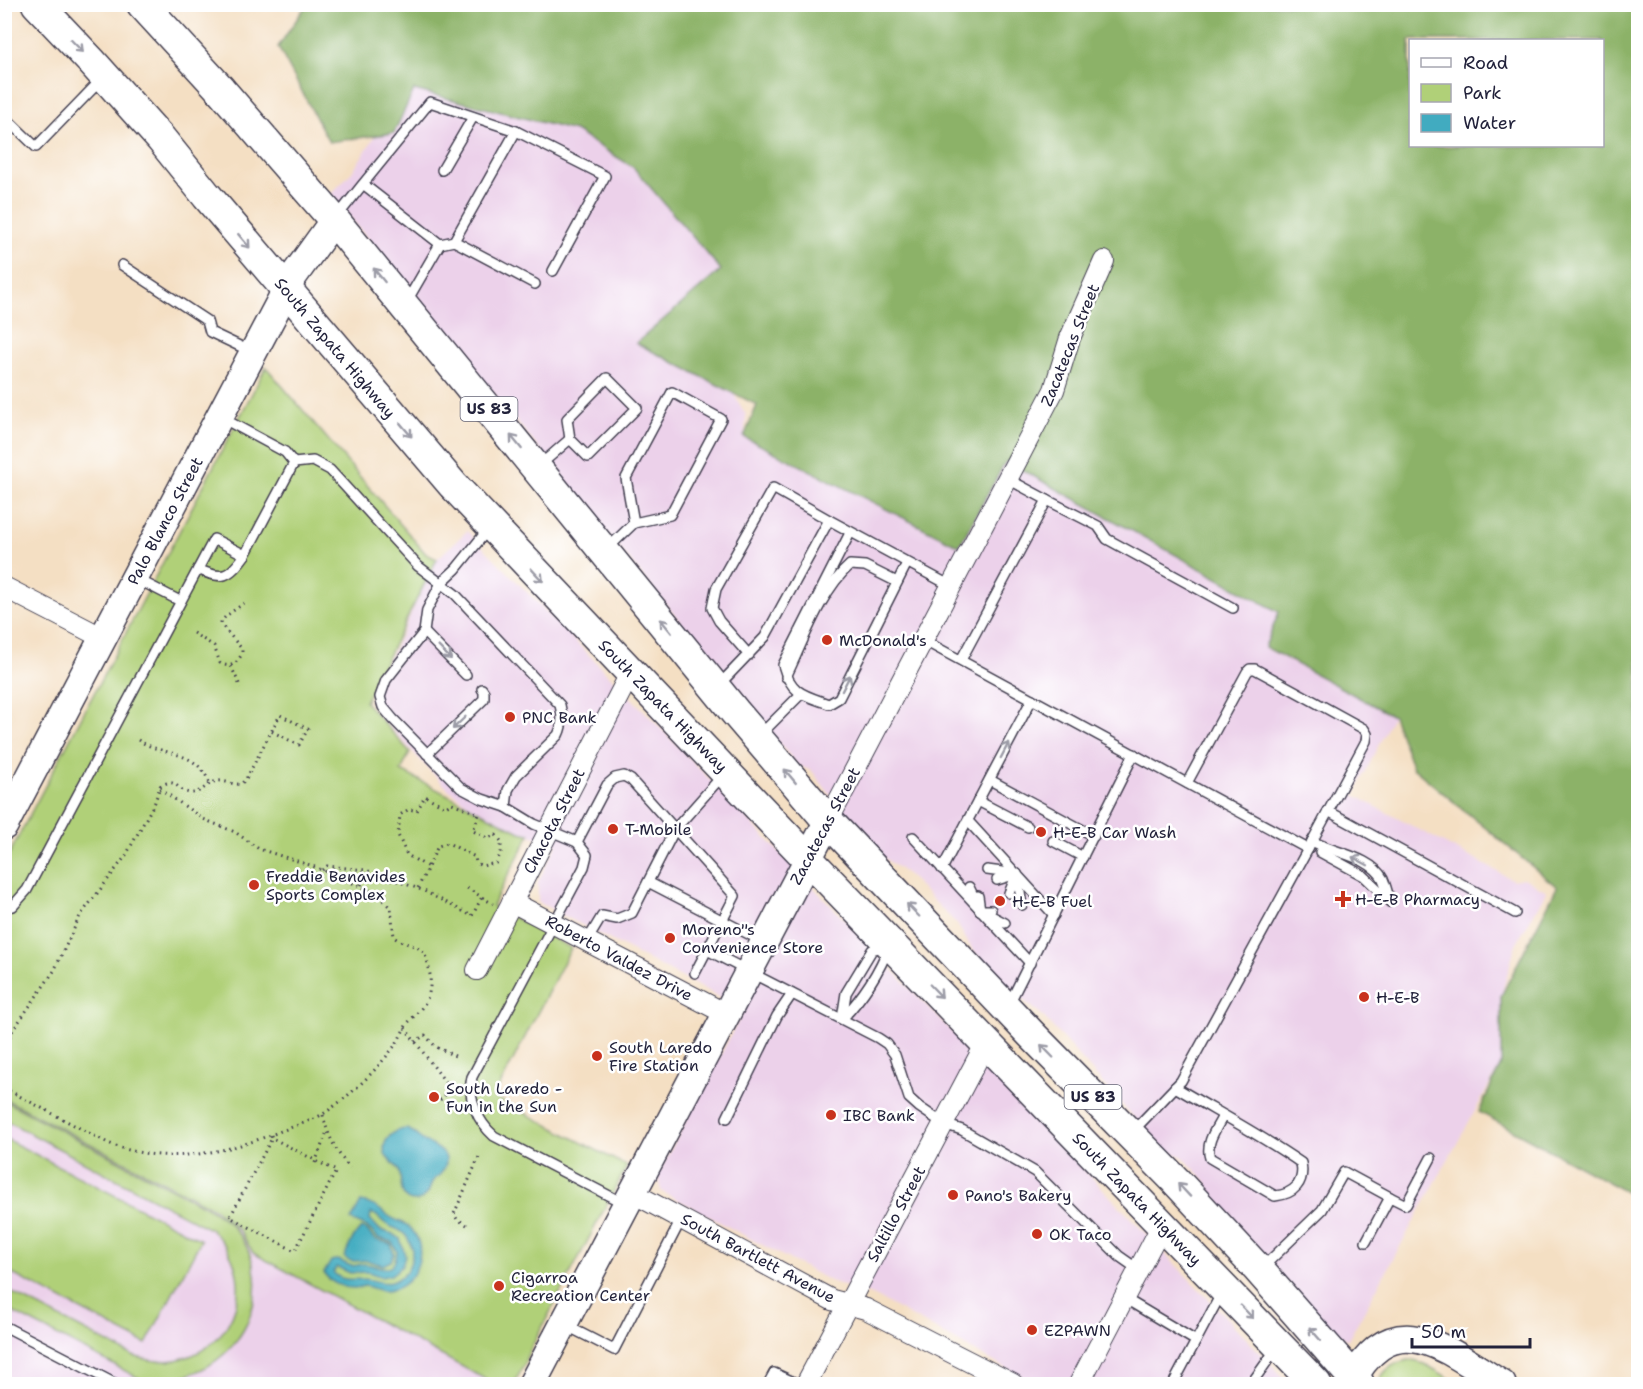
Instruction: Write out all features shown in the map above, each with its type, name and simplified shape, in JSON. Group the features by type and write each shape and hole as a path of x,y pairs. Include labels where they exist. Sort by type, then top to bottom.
{"main road":[{"name":"South Zapata Highway","path":"37,4 161,139 286,290 453,485 808,859 1316,1384"},
{"name":"US 83","path":"142,4 221,90 334,220 757,738 828,821 1259,1271 1354,1383"}],"street":[{"name":"Palo Blanco Street","path":"4,826 293,277 334,220"},
{"name":"Zacatecas Street","path":"532,1384 1054,390 1070,338 1104,261"},
{"path":"4,587 103,638"},
{"name":"Chacota Street","path":"477,970 504,903 550,830 631,672"},
{"name":"Roberto Valdez Drive","path":"504,903 554,923 726,1014"},
{"name":"Saltillo Street","path":"806,1384 986,1043"},
{"name":"South Bartlett Avenue","path":"630,1199 682,1218 831,1300 866,1309 1013,1384"},
{"path":"1079,1384 1162,1225"},
{"path":"1354,1383 1365,1360 1378,1349 1390,1342 1417,1338 1444,1349 1502,1384"}],"lane":[{"path":"4,116 36,147 105,76"},
{"path":"334,220 430,102 516,131 605,176 553,271"},
{"path":"442,170 473,117"},
{"path":"454,241 516,131"},
{"path":"363,184 440,244"},
{"path":"404,306 440,244 454,241 535,284"},
{"path":"122,265 207,321 210,332 254,353"},
{"path":"608,378 637,408 588,457 570,439 567,419 608,378"},
{"path":"605,551 634,523 670,515 721,419 672,392 626,478 634,523"},
{"path":"220,417 285,452 294,463"},
{"path":"537,468 570,439"},
{"path":"294,463 314,461 330,470 418,566 455,594 560,705 563,714 562,727 558,735 516,776 508,790 506,807"},
{"path":"198,569 215,577 221,577 237,567 294,463"},
{"path":"1008,479 1098,526 1107,538 1233,608"},
{"path":"749,656 719,621 712,608 716,589 773,488 850,533 951,586"},
{"path":"961,660 1047,500"},
{"path":"716,688 765,637 829,520"},
{"path":"491,526 456,569 441,583 426,610 424,632 386,680 380,697 383,707 393,719 461,788 482,799 506,807 534,824 577,842 587,855 554,923 472,1077 469,1088 471,1099 485,1128 494,1136 630,1199"},
{"path":"850,533 783,665 791,686 801,694 829,704 838,698 907,563"},
{"path":"4,907 13,906 27,890 214,539 245,555"},
{"path":"786,677 838,575 850,565 865,566 897,582"},
{"path":"135,578 180,601"},
{"path":"424,632 466,675"},
{"path":"923,640 1187,783 1310,845 1364,876 1390,902"},
{"path":"1130,1134 1181,1081 1366,741 1367,734 1364,729 1254,669 1250,669 1187,783"},
{"path":"427,754 484,699 482,690"},
{"path":"757,738 801,694"},
{"path":"942,869 1032,699"},
{"path":"1007,1009 1134,754"},
{"path":"587,941 602,916 617,919 632,913 675,829 726,772"},
{"path":"577,842 607,785 615,778 624,776 631,780 735,896 695,973"},
{"path":"990,780 1094,836"},
{"path":"978,801 1028,828"},
{"path":"1328,811 1515,913"},
{"path":"968,820 1054,915"},
{"path":"913,837 1030,963"},
{"path":"1053,841 1083,857"},
{"path":"987,870 1017,874"},
{"path":"997,880 1017,874"},
{"path":"1009,892 1017,874"},
{"path":"1017,874 1022,905"},
{"path":"648,882 764,942"},
{"path":"969,887 980,910 1005,923"},
{"path":"978,896 980,910"},
{"path":"980,910 991,910"},
{"path":"842,1019 860,1000 884,962 890,944"},
{"path":"842,1019 846,993 872,950 890,944"},
{"path":"707,950 887,1044 895,1055 909,1098 919,1107 944,1124 962,1130 1035,1172 1119,1256 1139,1270"},
{"path":"727,1118 777,1016 792,994"},
{"path":"1175,1087 1301,1163 1303,1173 1297,1185 1286,1195 1275,1196 1210,1158 1208,1151 1210,1140 1223,1116"},
{"path":"1259,1271 1322,1210 1344,1172 1406,1205 1431,1158"},
{"path":"1366,1242 1390,1197"},
{"path":"564,1324 614,1350 682,1218"},
{"path":"1173,1384 1224,1288"},
{"path":"1124,1298 1196,1341"},
{"path":"4,1326 116,1384"},
{"path":"1251,1384 1280,1345"},
{"path":"768,1384 774,1372 798,1384"}],"path":[{"path":"231,666 239,659 242,649 221,622 229,612 237,609 246,601"},
{"path":"193,633 214,646 220,663 231,666"},
{"path":"231,666 241,688"},
{"path":"4,1054 11,1034 54,971 80,916 125,857 159,788 168,782 192,793 218,781 236,785 243,783 261,751 271,731 280,715 308,729 299,745 271,731"},
{"path":"138,740 154,749 189,758 202,768 210,784"},
{"path":"4,1088 108,1143 126,1150 139,1153 195,1156 272,1136 323,1114 369,1075 395,1046 405,1028 425,1004 430,979 425,956 420,949 402,943 394,937 391,908 374,892 322,870 259,849 235,832 203,819 159,788"},
{"path":"418,888 428,867 438,846 448,843 476,857 476,863 482,866 494,864 501,853 501,841 496,835 488,838 473,831 479,814 452,803 446,807 425,796 417,811 409,809 400,815 397,830 407,855 428,867"},
{"path":"322,870 327,866 368,871 418,888 472,916 482,897"},
{"path":"361,885 368,871"},
{"path":"467,888 482,897 504,903"},
{"path":"405,1028 453,1090 440,1100"},
{"path":"415,1042 425,1035 436,1047 455,1056"},
{"path":"323,1114 327,1132 350,1168"},
{"path":"315,1162 327,1132"},
{"path":"272,1136 315,1162 336,1171 294,1251 230,1217 272,1136"},
{"path":"467,1225 457,1219 454,1214 479,1157"}],"shaded area":[{"path":"414,90 575,131 633,167 721,270 636,343 733,393 746,415 744,438 1006,461 1280,612 1265,648 1393,716 1354,795 1513,880 1523,878 1547,891 1516,944 1501,996 1501,1064 1348,1340 1337,1334 1322,1320 1213,1203 1207,1183 1182,1156 1161,1148 1041,1014 996,979 972,949 957,924 907,874 873,850 812,771 797,765 331,194 352,172 376,135 394,133"},
{"path":"467,531 646,713 1290,1384 1034,1384 875,1296 830,1281 661,1191 659,1179 656,1178 744,1010 538,902 538,882 557,844 520,832 471,807 447,788 411,750 379,715 375,703 379,681 437,559"},
{"path":"4,1099 215,1209 240,1231 253,1253 494,1384 5,1384"}],"green space":[{"path":"307,4 1638,5 1638,1198 1479,1112 1501,1064 1501,996 1557,887 1413,768 1393,716 1265,647 1279,612 1006,461 959,546 744,437 757,405 636,343 721,270 633,167 575,131 414,90 394,133 329,142 278,47"},
{"name":"Freddie Benavides Sports Complex","path":"266,367 426,554 437,559 365,702 410,752 401,771 520,832 530,834 492,906 571,948 494,1097 627,1166 514,1384 494,1384 253,1253 240,1231 215,1209 5,1099 4,864"},
{"path":"5,1101 210,1209 234,1228 249,1252 255,1278 253,1304 244,1329 228,1351 205,1368 176,1378 186,1384 150,1384 5,1308 5,1289 133,1356 163,1361 190,1356 212,1343 228,1324 237,1302 237,1277 229,1252 210,1229 5,1120"},
{"path":"4,1138 201,1240 146,1344 5,1270"},
{"path":"1409,1360 1425,1364 1459,1384 1386,1384 1380,1379 1392,1366"}],"water":[{"path":"407,1129 440,1150 446,1161 441,1173 432,1182 428,1193 417,1201 406,1198 403,1194 398,1169 387,1158 384,1151 384,1145 389,1137 397,1131"},
{"path":"361,1202 376,1207 412,1229 419,1243 419,1261 416,1270 404,1284 396,1289 381,1291 365,1286 351,1288 338,1285 327,1277 324,1273 334,1260 351,1266 364,1264 385,1268 393,1265 397,1252 392,1242 378,1238 367,1227 351,1220","holes":["371,1213 401,1231 410,1242 412,1256 408,1269 398,1279 391,1282 347,1279 333,1272 337,1267 350,1273 368,1272 382,1277 391,1275 402,1266 405,1255 400,1239 380,1230 370,1219"]},
{"path":"361,1228 367,1230 374,1239 391,1244 394,1254 391,1261 383,1265 368,1261 350,1261 344,1257 353,1238"}],"place":[{"name":"McDonald's","path":"827,640"},
{"name":"PNC Bank","path":"510,717"},
{"name":"T-Mobile","path":"613,829"},
{"name":"H-E-B Car Wash","path":"1041,832"},
{"name":"Freddie Benavides Sports Complex","path":"254,885"},
{"name":"H-E-B Pharmacy","path":"1343,899"},
{"name":"H-E-B Fuel","path":"1000,901"},
{"name":"Moreno\"s Convenience Store","path":"670,938"},
{"name":"H-E-B","path":"1364,997"},
{"name":"South Laredo Fire Station","path":"597,1056"},
{"name":"South Laredo - Fun in the Sun","path":"434,1097"},
{"name":"IBC Bank","path":"831,1115"},
{"name":"Pano's Bakery","path":"953,1195"},
{"name":"OK Taco","path":"1037,1234"},
{"name":"Cigarroa Recreation Center","path":"499,1286"},
{"name":"EZPAWN","path":"1032,1330"}]}
